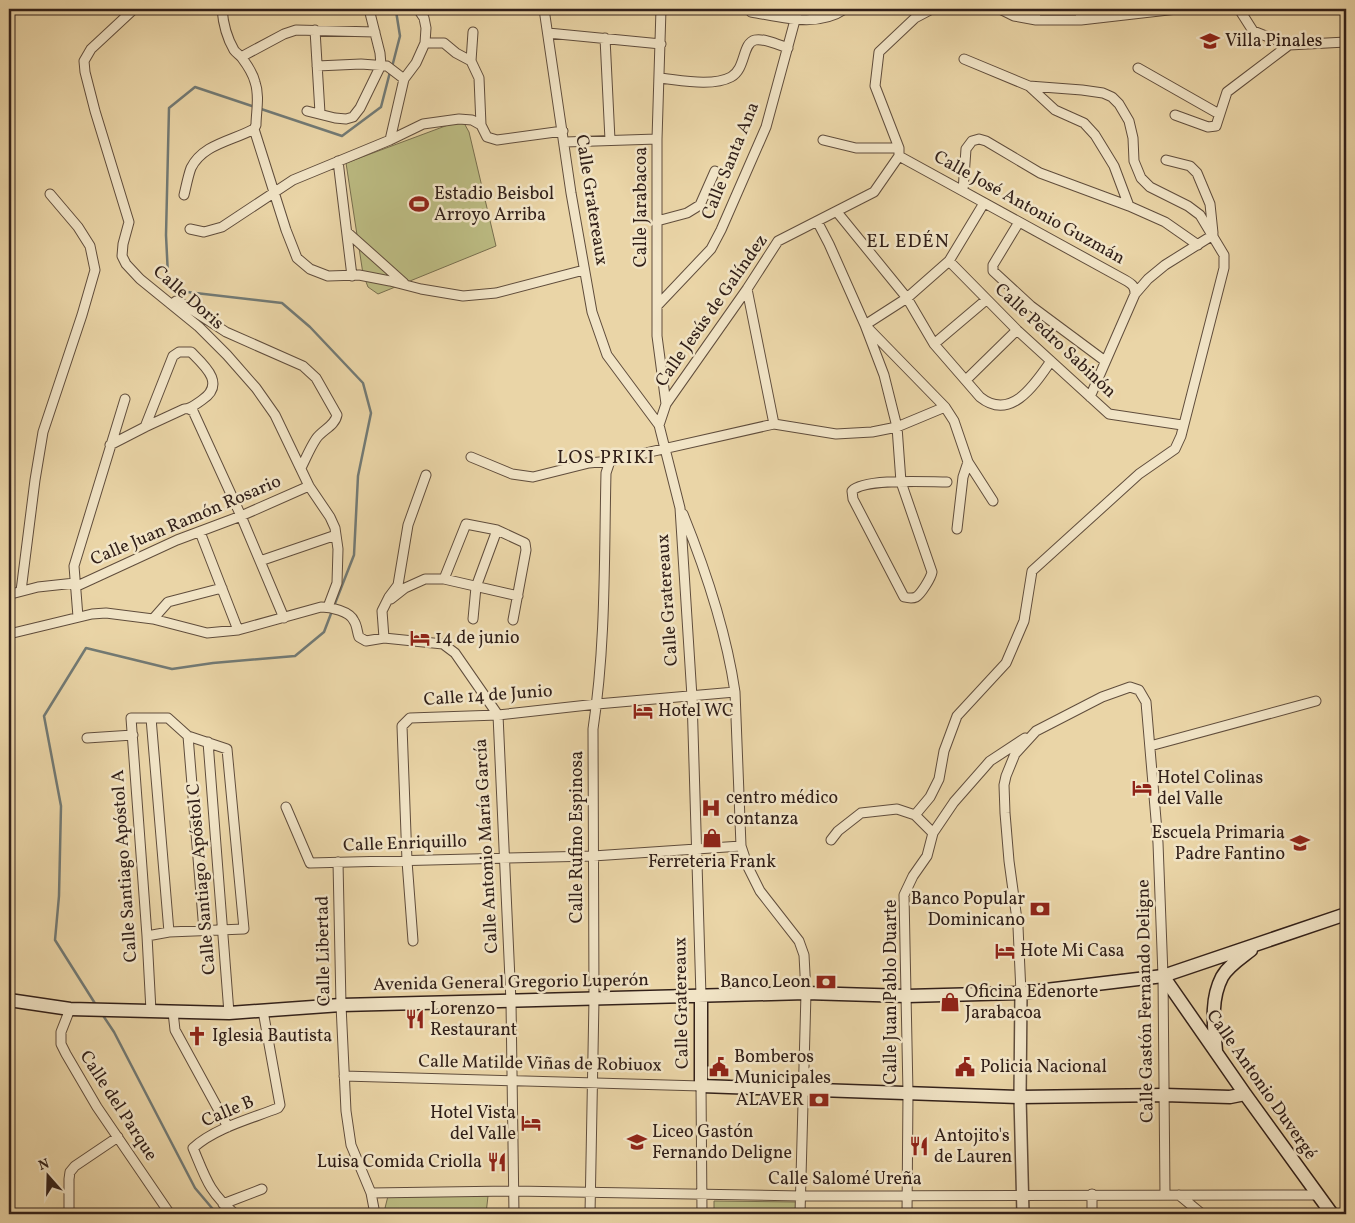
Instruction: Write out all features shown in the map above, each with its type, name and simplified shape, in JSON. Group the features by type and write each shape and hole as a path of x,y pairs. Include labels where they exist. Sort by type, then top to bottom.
{"main road":[{"name":"Avenida General Gregorio Luperón","path":"9,1000 70,1010 229,1012 341,1005 806,993 907,996 1021,993 1163,976 1346,914"},
{"path":"1216,1054 1213,1014 1222,977 1231,966 1258,943"},
{"name":"Calle Antonio Duvergé","path":"1163,976 1216,1054 1332,1214"},
{"name":"Calle Gratereaux","path":"700,996 701,1086"},
{"name":"Calle Matilde Viñas de Robiuox","path":"701,1086 1020,1097 1230,1097 1245,1094"}],"street":[{"name":"Calle Doris","path":"134,9 90,48 84,61 95,111 129,222 122,256 126,264 140,279 172,304 227,355 256,388 275,415 309,486 330,517 336,535 338,549 337,583 328,607"},
{"path":"222,9 231,44 251,71 256,84 256,125 254,130 286,230 298,258 310,269 328,276 352,276 382,280 463,296 496,293 584,270"},
{"path":"307,110 346,119 352,117 360,108 381,65 369,9"},
{"path":"390,140 404,79 416,62 425,43 426,28 424,18 418,9"},
{"name":"Calle Gratereaux","path":"544,9 592,312 607,355 659,425 680,508 692,697 700,996"},
{"name":"Calle Jarabacoa","path":"661,9 657,139 657,336 666,404"},
{"name":"Calle Santa Ana","path":"657,306 711,249 721,230 766,127 798,9"},
{"path":"752,11 794,19 816,19 830,17 844,9"},
{"path":"823,140 856,148 899,152 875,86 879,52 915,18 932,9"},
{"path":"1000,9 1014,16 1036,20 1081,20 1132,12 1177,9"},
{"path":"1035,9 1036,20"},
{"path":"1080,9 1081,20"},
{"path":"1239,9 1252,30 1289,45 1346,42"},
{"path":"314,30 320,113"},
{"path":"241,57 290,31 375,32"},
{"path":"473,32 471,61 479,78 481,125 487,137 497,140 563,132"},
{"path":"548,33 660,44"},
{"path":"605,38 610,140"},
{"path":"659,78 719,82 737,74 741,69 748,44 754,40 764,40 788,48"},
{"path":"425,43 444,43 456,53 471,61"},
{"path":"1175,115 1212,127 1216,126 1227,92 1289,45"},
{"path":"916,815 930,798 939,779 944,751 957,716 1006,663 1024,621 1032,571 1139,474 1175,449 1181,436 1182,425 1224,268 1224,255 1200,215 1188,206 1150,187 1141,178 1134,161 1133,138 1129,121 1119,104 1112,97 1082,90 1029,86 964,59"},
{"path":"317,66 381,65 387,66 404,79"},
{"path":"1138,68 1219,114"},
{"path":"1029,86 1055,110 1084,123 1095,135 1114,166 1129,206"},
{"path":"190,229 204,232 222,227 293,180 390,140 423,124 459,118 472,120 481,125"},
{"path":"184,195 191,169 200,156 211,148 254,130"},
{"path":"565,142 657,139"},
{"path":"962,191 966,149 972,141 979,139 986,141 1040,173 1129,206 1165,222 1198,245"},
{"name":"Calle José Antonio Guzmán","path":"899,152 962,191 1132,284 1135,288 1135,294"},
{"name":"Calle Jesús de Galíndez","path":"659,425 666,404 778,241 874,192 899,152"},
{"path":"1166,160 1190,166 1197,173 1210,204 1213,235"},
{"path":"338,161 352,276"},
{"path":"657,221 687,213 700,205 714,171"},
{"path":"21,591 43,432 95,270 90,246 78,227 50,194"},
{"path":"866,325 907,298 948,261 984,203"},
{"path":"837,212 907,298 934,344 988,403 1004,404 1024,396 1051,361"},
{"path":"817,221 866,325 884,376 897,428 901,482 932,572 931,577 917,597 910,599 904,597 853,499 852,491 856,487 868,484 901,482 947,482"},
{"path":"1019,222 993,265 993,271 1031,306 1105,361"},
{"path":"347,232 406,285"},
{"path":"1090,397 1135,294 1148,279 1165,265 1213,235"},
{"name":"Calle Pedro Sabinón","path":"948,261 1017,330 1110,414 1182,425"},
{"path":"746,289 774,424"},
{"path":"934,344 986,300"},
{"path":"172,304 176,301 180,302 226,332 303,366 316,378 337,418 317,437 301,468"},
{"path":"866,325 945,407 954,420 968,462 993,502"},
{"path":"966,380 1017,330"},
{"path":"110,444 145,426 189,409 207,397 213,388 211,374 191,352 186,351 173,356 145,426"},
{"path":"78,617 74,566 125,400"},
{"path":"471,457 498,470 533,477 774,424 836,434 872,432 897,428 945,407"},
{"path":"189,409 193,412 241,516 284,618"},
{"name":"Calle Rufino Espinosa","path":"590,1214 594,999 593,728 597,704 603,618 606,473 610,461"},
{"path":"957,529 963,477 968,462"},
{"path":"384,638 382,611 398,585 408,525 426,475"},
{"name":"Calle Juan Ramón Rosario","path":"75,585 177,540 241,516 309,486"},
{"path":"680,508 704,565 732,668 735,692 741,846 748,867 760,891 799,941 804,955 806,993 800,1214"},
{"path":"444,579 466,524 497,530 525,543 526,550 513,620"},
{"path":"473,619 476,588 497,530"},
{"path":"200,532 238,630"},
{"path":"260,561 336,535"},
{"path":"386,602 405,588 425,579 444,579 476,588 518,596"},
{"path":"11,594 38,587 75,585"},
{"path":"153,619 168,602 222,588"},
{"path":"9,634 92,614 153,619 207,633 238,630 321,607 328,607 351,616 355,621 359,637 366,641 384,638 443,644 455,653 498,715"},
{"name":"Calle Gastón Fernando Deligne","path":"1036,731 1102,697 1130,687 1139,690 1146,702 1158,843 1163,976 1165,1194"},
{"name":"Calle 14 de Junio","path":"413,941 407,860 402,726 410,718 498,715 735,692"},
{"path":"1150,746 1316,701"},
{"name":"Calle Antonio María García","path":"498,715 511,1002 514,1214"},
{"name":"Calle Santiago Apóstol A","path":"151,718 131,718 151,1011"},
{"path":"147,936 169,932 244,929 227,749 188,736 168,718 151,718 169,932"},
{"path":"1023,1214 1020,1097 1021,993 1018,927 1009,861 1004,785 1015,754 1036,731"},
{"name":"Calle Juan Pablo Duarte","path":"907,1214 908,1093 904,895 926,856 933,833 954,802 990,761 1036,731"},
{"path":"88,738 133,735"},
{"path":"188,736 204,932"},
{"name":"Calle Santiago Apóstol C","path":"208,742 229,1012"},
{"name":"Calle Enriquillo","path":"286,807 310,863 592,856 741,846"},
{"path":"831,840 838,831 861,813 897,809 916,815 933,833"},
{"name":"Calle Libertad","path":"338,862 341,1005 346,1111 352,1145 371,1193 375,1214"},
{"name":"Calle del Parque","path":"70,1010 61,1032 61,1044 118,1137 170,1214"},
{"name":"Calle B","path":"223,1204 208,1184 193,1148 200,1142 228,1127 278,1108 280,1101 263,1011"},
{"path":"173,1012 175,1030 228,1127"},
{"name":"Calle Matilde Viñas de Robiuox","path":"344,1076 701,1086"},
{"name":"Calle Gratereaux","path":"701,1086 702,1214"},
{"path":"69,1214 70,1172 75,1166 118,1137"},
{"path":"235,1214 223,1204 262,1189"},
{"name":"Calle Salomé Ureña","path":"371,1193 590,1191 801,1196 1319,1195"},
{"path":"1092,1194 1092,1214"},
{"path":"1179,1195 1202,1214"}],"green space":[{"name":"Estadio Beisbol Arroyo Arriba","path":"464,123 469,132 496,246 378,294 368,287 363,274 346,163 448,125"},
{"path":"388,1196 488,1196 486,1214 385,1214"},
{"path":"714,1201 797,1202 796,1214 714,1214"}],"waterway":[{"path":"392,67 400,36 396,11 393,9"},
{"path":"334,606 354,555 358,476 371,413 363,383 310,327 282,303 187,292 168,276 166,235 169,108 195,87 342,136 381,107 390,72"},
{"path":"96,1005 55,940 59,896 61,806 44,716 86,648 172,669 213,663 295,656 324,632 332,611"},
{"path":"102,1014 114,1032 195,1188 217,1214"}],"place":[{"name":"Villa Pinales","path":"1210,41"},
{"name":"Estadio Beisbol Arroyo Arriba","path":"419,204"},
{"name":"14 de junio","path":"420,638"},
{"name":"Hotel WC","path":"643,711"},
{"name":"Hotel Colinas del Valle","path":"1142,788"},
{"name":"centro médico contanza","path":"711,808"},
{"name":"Ferreteria Frank","path":"712,838"},
{"name":"Escuela Primaria Padre Fantino","path":"1300,843"},
{"name":"Banco Popular Dominicano","path":"1040,909"},
{"name":"Hote Mi Casa","path":"1005,951"},
{"name":"Banco Leon","path":"826,982"},
{"name":"Oficina Edenorte Jarabacoa","path":"950,1002"},
{"name":"Lorenzo Restaurant","path":"415,1019"},
{"name":"Iglesia Bautista","path":"197,1036"},
{"name":"Bomberos Municipales","path":"719,1067"},
{"name":"Policia Nacional","path":"965,1067"},
{"name":"ALAVER","path":"819,1100"},
{"name":"Hotel Vista del Valle","path":"531,1123"},
{"name":"Liceo Gastón Fernando Deligne","path":"637,1142"},
{"name":"Antojito's de Lauren","path":"919,1146"},
{"name":"Luisa Comida Criolla","path":"497,1162"}],"district":[{"name":"EL EDÉN","path":"908,242"},
{"name":"LOS PRIKI","path":"606,458"}]}
